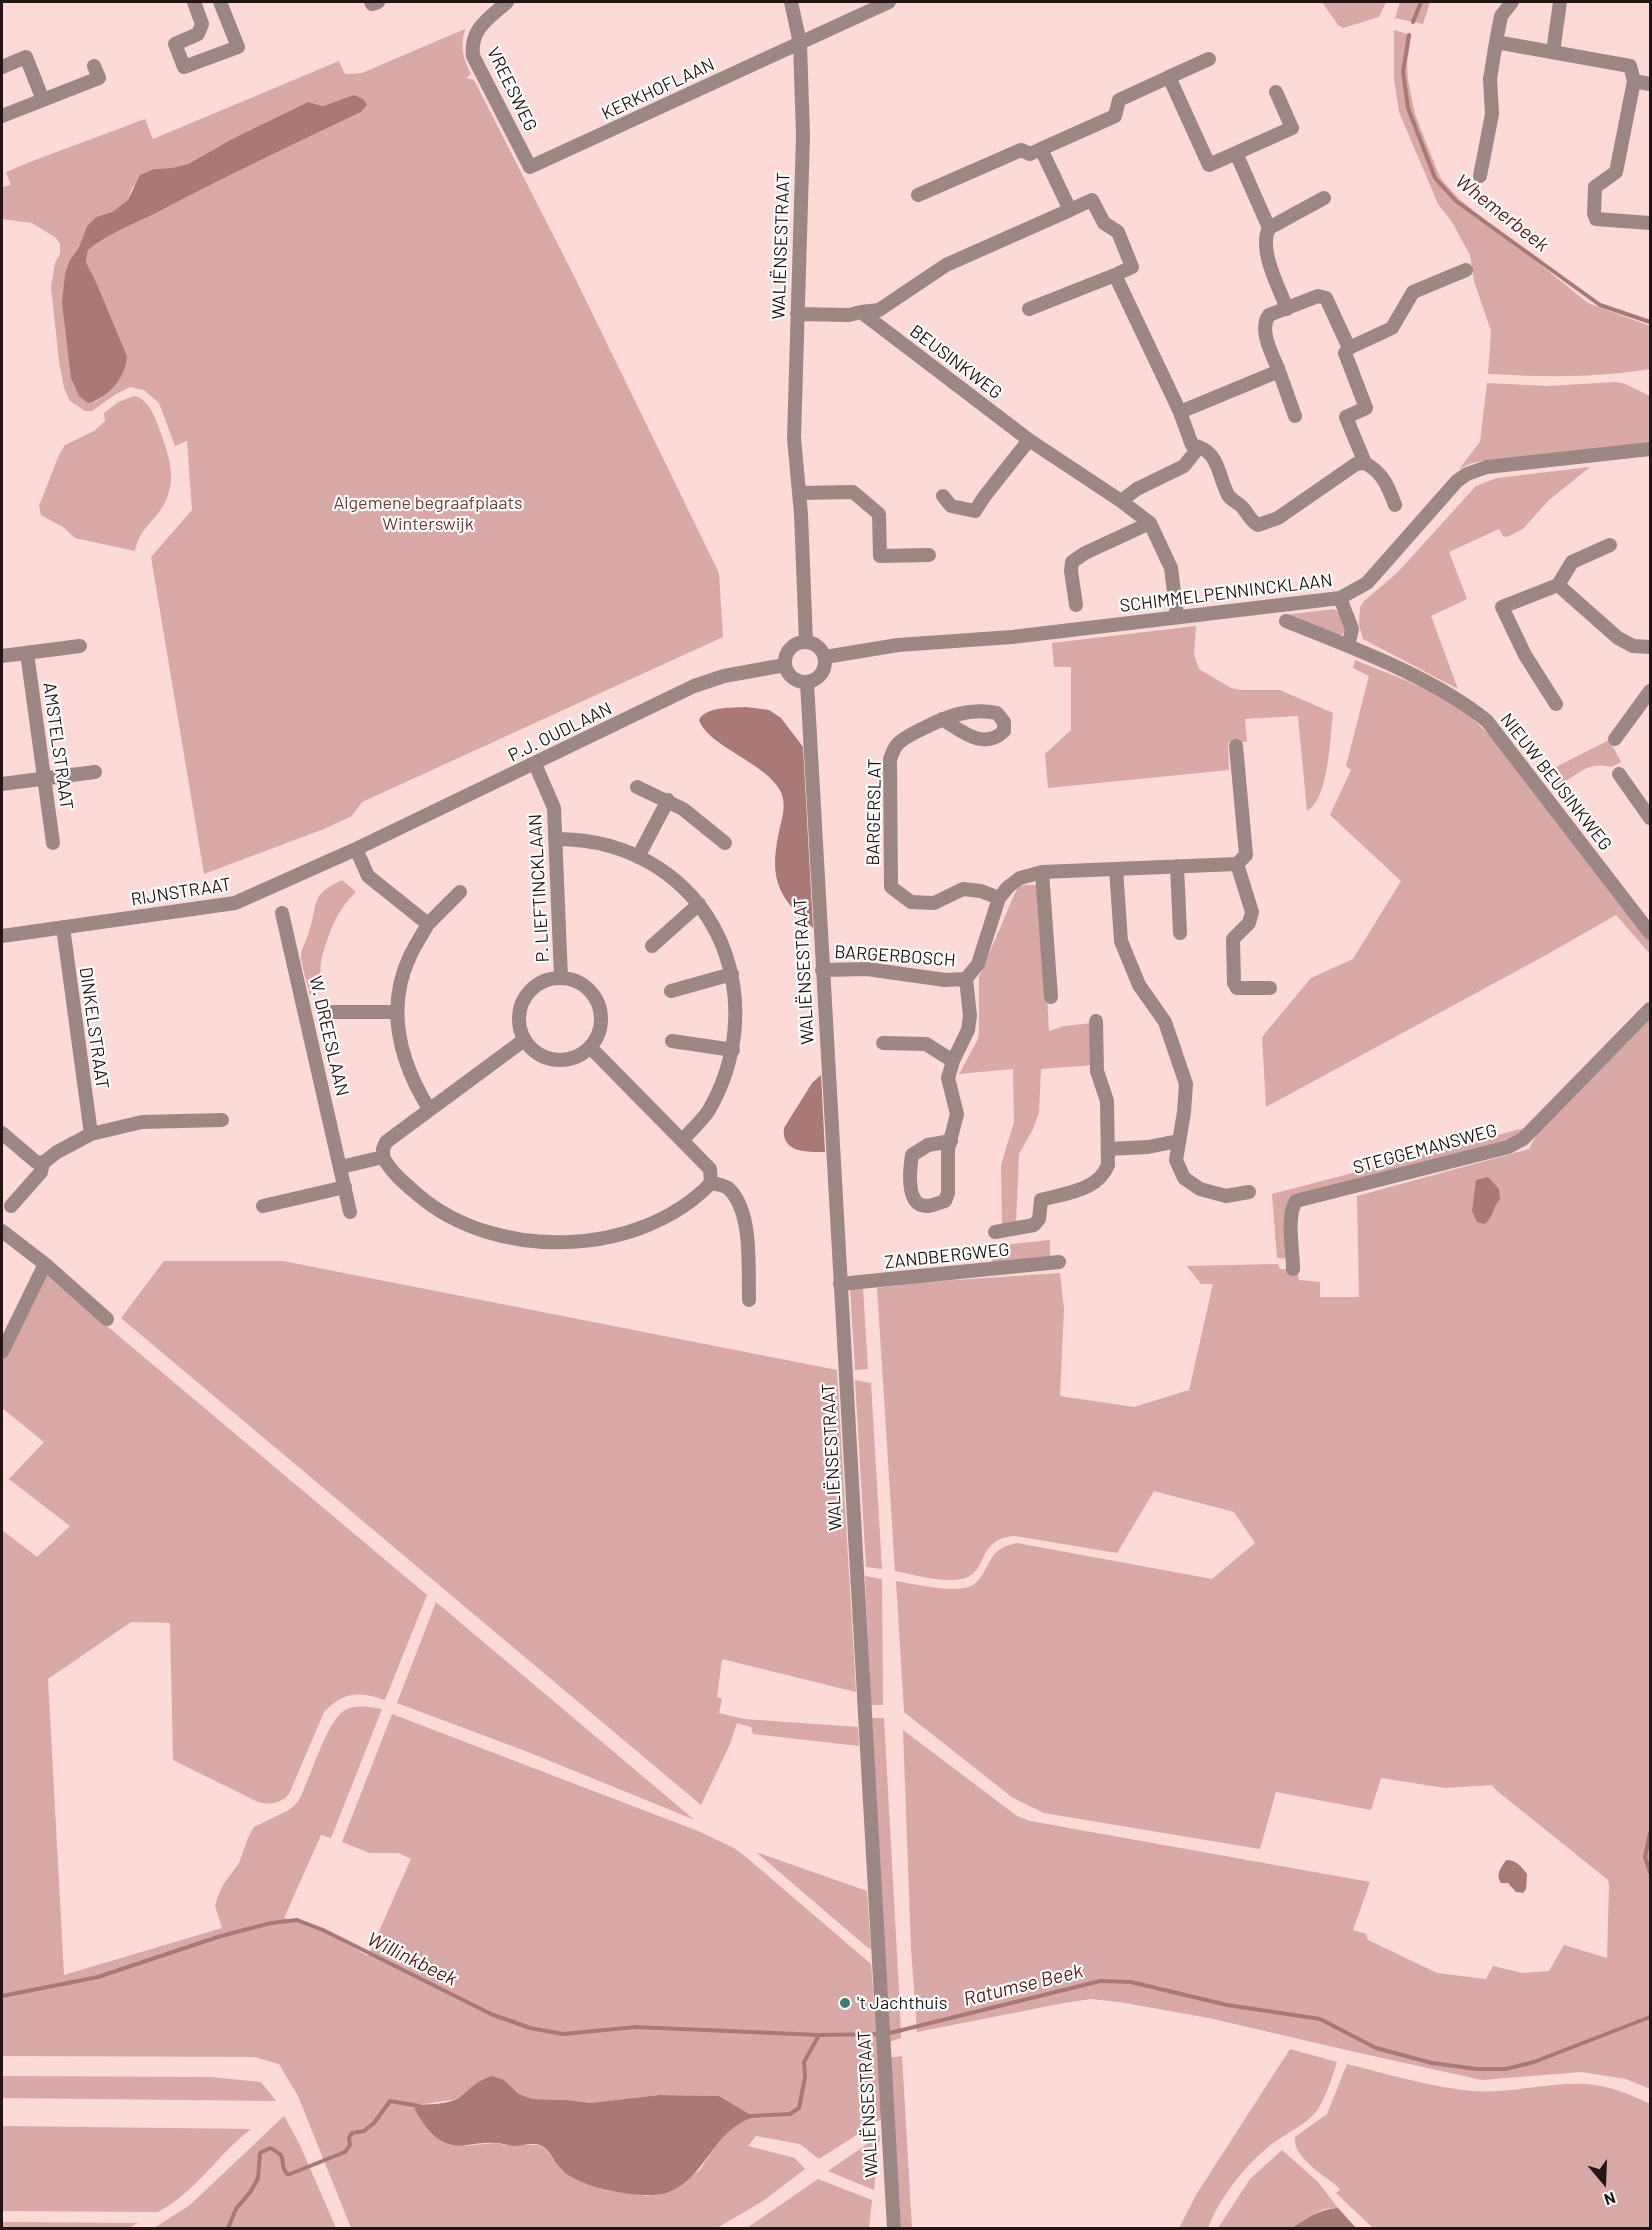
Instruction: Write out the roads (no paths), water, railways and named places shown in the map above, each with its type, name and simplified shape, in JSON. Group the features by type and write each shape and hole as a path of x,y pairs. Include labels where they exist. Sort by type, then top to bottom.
{"street":[{"path":"194,2 202,24 198,34 175,44 184,68 238,46 220,2"},
{"path":"371,2 372,4 378,2"},
{"name":"VREESWEG","path":"507,2 478,29 471,43 472,56 530,167"},
{"name":"WALIËNSESTRAAT","path":"791,2 800,43 803,136 794,438 806,642"},
{"name":"KERKHOFLAAN","path":"530,167 889,2"},
{"path":"1480,176 1492,114 1490,79 1496,42 1501,16 1512,2"},
{"path":"1553,52 1560,2"},
{"path":"1496,42 1630,66 1634,81 1616,171 1595,187 1594,213 1596,219 1650,223"},
{"path":"2,67 26,57 43,100"},
{"path":"918,195 1021,150 1030,154 1116,116 1119,100 1209,59"},
{"path":"2,116 99,78 94,66"},
{"path":"1169,77 1209,165 1292,128 1276,92"},
{"path":"1634,81 1650,84"},
{"path":"1041,149 1070,210"},
{"path":"1236,153 1269,228"},
{"path":"1287,309 1264,248 1265,237 1269,228 1324,198"},
{"path":"797,314 849,315 879,310 946,265 1092,200 1104,223 1118,232 1132,267 1115,276 1029,309"},
{"path":"1365,463 1346,417 1366,408 1345,353 1349,348 1392,328 1413,292 1466,270"},
{"path":"1115,276 1180,412 1192,445 1205,449 1218,466 1233,502 1241,506 1253,522 1258,525 1278,518 1356,464 1365,463 1376,469 1385,479 1395,505"},
{"path":"1295,416 1265,330 1264,321 1269,315 1318,296 1326,298 1349,348"},
{"name":"BEUSINKWEG","path":"861,312 1029,440 1150,523"},
{"path":"1180,412 1279,371"},
{"path":"943,496 951,506 975,510 1029,440"},
{"path":"1121,501 1137,489 1184,466 1199,447"},
{"name":"SCHIMMELPENNINCKLAAN","path":"825,657 898,645 1012,637 1340,598 1367,583 1457,481 1467,474 1487,467 1650,449"},
{"path":"799,493 853,492 879,514 880,556 929,555"},
{"path":"1076,605 1071,571 1072,562 1085,553 1150,523 1172,568 1177,616"},
{"path":"1556,704 1525,655 1502,607 1558,585 1572,562 1610,545"},
{"path":"1558,585 1618,638 1633,646 1650,647"},
{"path":"1340,598 1352,629 1348,646"},
{"name":"NIEUW BEUSINKWEG","path":"1286,621 1422,680 1468,706 1487,721 1650,933"},
{"path":"806,642 821,649 825,657 826,664 820,677 807,683 792,678 785,665 788,651 792,646 806,642"},
{"path":"2,656 80,646"},
{"name":"AMSTELSTRAAT","path":"27,653 53,843"},
{"name":"P.J. OUDLAAN","path":"356,849 694,686 724,676 785,665"},
{"name":"WALIËNSESTRAAT","path":"807,683 894,2229"},
{"path":"1614,739 1650,691"},
{"name":"BARGERSLAT","path":"942,719 906,737 896,746 890,759 891,887 911,902 934,903 963,889 981,891 999,898"},
{"path":"1236,746 1246,855 1237,864 1252,912 1249,923 1233,939 1234,983 1237,988 1270,988"},
{"name":"P. LIEFTINCKLAAN","path":"536,764 554,808 561,977"},
{"path":"2,784 95,772"},
{"path":"1619,774 1650,818"},
{"path":"637,787 668,800 700,821 725,843"},
{"path":"638,857 668,800"},
{"path":"556,838 585,840 638,857 676,882 699,904 724,948 732,974 735,995 736,1026 733,1050 725,1076 708,1112 682,1141"},
{"path":"356,849 368,876 428,924"},
{"name":"RIJNSTRAAT","path":"2,936 235,903 356,849"},
{"name":"BARGERBOSCH","path":"953,1061 968,1030 970,1016 966,979 978,963 999,898 1020,878 1042,872 1237,864"},
{"path":"1177,866 1180,933"},
{"path":"1116,869 1121,941 1139,985 1165,1022 1186,1084 1176,1160 1185,1178 1200,1189 1226,1196 1249,1192"},
{"path":"1042,872 1052,997"},
{"path":"429,1109 415,1087 401,1052 397,1012 399,995 409,957 428,924 460,892"},
{"path":"652,946 699,904"},
{"name":"W. DREESLAAN","path":"282,913 351,1212"},
{"name":"DINKELSTRAAT","path":"63,927 90,1134"},
{"name":"BARGERBOSCH","path":"822,969 867,969 945,980 966,979"},
{"path":"671,991 732,974"},
{"name":"P. LIEFTINCKLAAN","path":"524,1040 519,1023 521,1006 529,991 544,981 561,977 576,981 589,989 598,1002 601,1018 598,1033 590,1047"},
{"name":"STEGGEMANSWEG","path":"1293,1269 1290,1218 1291,1209 1296,1202 1508,1147 1523,1139 1650,1009"},
{"path":"330,1012 397,1012"},
{"path":"995,1232 1034,1225 1039,1219 1041,1200 1095,1184 1105,1173 1108,1165 1107,1101 1097,1071 1096,1020"},
{"path":"524,1040 535,1051 548,1058 563,1060 578,1056 590,1047 710,1170 711,1183 701,1193 666,1216 632,1231 589,1242 533,1242 496,1235 460,1222 428,1203 389,1167 383,1157 386,1142 524,1040"},
{"path":"672,1041 733,1050"},
{"path":"884,1043 926,1044 953,1061 948,1078 957,1114 951,1142 948,1149 948,1193 945,1201 928,1207 920,1205 915,1200 908,1177 912,1155 928,1145 951,1142"},
{"path":"10,1206 41,1172 43,1163 57,1152 90,1134 142,1122 222,1120"},
{"path":"2,1133 36,1162 43,1163"},
{"path":"1108,1149 1148,1147 1178,1141"},
{"path":"341,1167 383,1157"},
{"path":"711,1183 728,1187 741,1205 746,1226 749,1300"},
{"path":"263,1206 345,1187"},
{"path":"2,1231 45,1264 107,1319"},
{"name":"ZANDBERGWEG","path":"840,1284 1059,1262"},
{"path":"2,1352 45,1264"}],"waterway":[{"name":"Whemerbeek","path":"1413,22 1421,2"},
{"name":"Whemerbeek","path":"1409,35 1403,72 1408,108 1435,178 1456,201 1600,305 1650,322"},
{"name":"Ratumse Beek","path":"1650,1833 1645,1857 1650,1872"},
{"name":"Willinkbeek","path":"2,1996 98,1977 221,1936 271,1923 297,1920 323,1930 491,2014 530,2028 563,2034 636,2027 819,2035"},
{"name":"Ratumse Beek","path":"886,2034 1100,1981 1131,1982 1227,2005 1320,2019 1376,2048 1432,2063 1477,2069 1506,2069 1534,2062 1650,2017"},
{"name":"Ratumse Beek","path":"750,2116 790,2114 799,2108 805,2077 804,2062 819,2035 879,2034"},
{"name":"Ratumse Beek","path":"228,2228 236,2209 251,2191 258,2178 260,2153 270,2148 276,2151 282,2157 284,2170 290,2174 345,2152 350,2145 349,2138 352,2133 364,2131 374,2123 390,2101 419,2106"}],"place":[{"name":"'t Jachthuis","path":"845,2003"}],"park label":[{"name":"Algemene begraafplaats Winterswijk","path":"428,513"}]}
